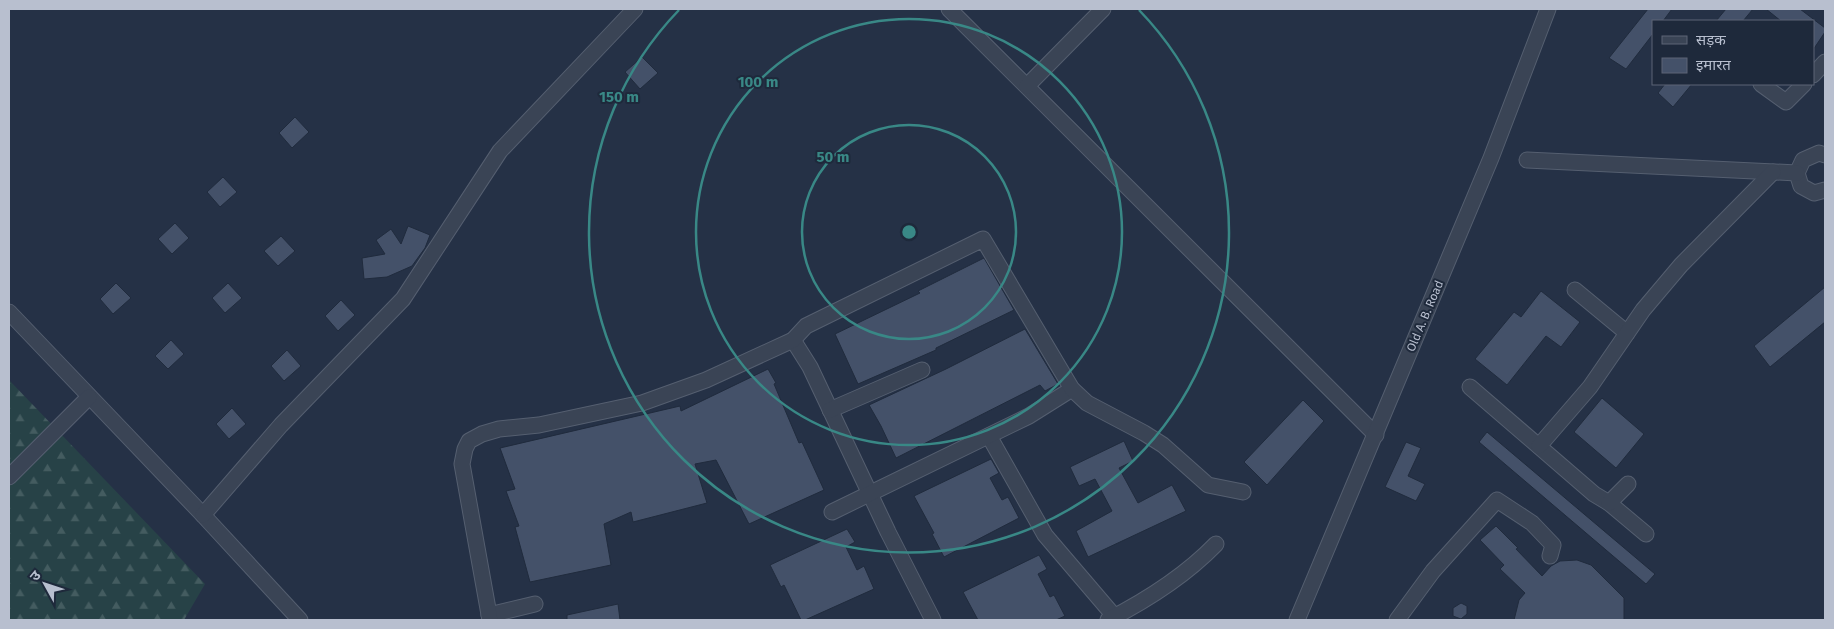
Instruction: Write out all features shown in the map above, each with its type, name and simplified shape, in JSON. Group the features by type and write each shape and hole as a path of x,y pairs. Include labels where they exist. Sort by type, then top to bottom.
{"street":[{"path":"203,515 281,425 403,300 500,151 635,9"},
{"path":"949,9 1376,435"},
{"path":"1028,86 1103,9"},
{"name":"Old A. B. Road","path":"1297,620 1491,158 1548,9"},
{"path":"1814,74 1825,62"},
{"path":"1762,85 1786,102 1803,85"},
{"path":"1821,194 1801,186 1796,173 1803,160 1819,153 1825,155"},
{"path":"1527,160 1796,173"},
{"path":"1539,446 1590,387 1643,310 1681,264 1772,172"},
{"path":"535,604 490,618 462,464 469,440 499,429 539,425 642,403 706,380 793,340 806,326 983,239 1072,389 1087,404 1144,433 1163,445 1208,485 1243,492"},
{"path":"1575,290 1627,333"},
{"path":"9,312 203,515 300,620"},
{"path":"793,340 810,367 871,495 934,620"},
{"path":"830,410 922,370"},
{"path":"1470,387 1594,494 1609,503 1646,534"},
{"path":"832,512 871,495 1029,416 1072,389"},
{"path":"9,477 89,396"},
{"path":"989,436 1045,534 1111,618 1144,601 1197,564 1216,544"},
{"path":"1609,503 1628,484"},
{"path":"1397,620 1433,571 1497,500 1532,523 1553,545 1550,556"}],"green space":[{"path":"9,380 205,584 184,620 9,620"}],"building":[{"path":"1648,9 1672,9 1664,20 1652,20 1652,35 1626,69 1609,58"},
{"path":"1726,9 1753,9 1744,20 1717,20"},
{"path":"1766,9 1800,9 1825,28 1825,32 1814,48 1814,20 1780,20"},
{"path":"642,57 658,73 640,89 625,72"},
{"path":"1664,85 1691,85 1673,107 1658,93"},
{"path":"295,117 309,132 292,148 279,133"},
{"path":"223,177 237,192 220,207 207,192"},
{"path":"175,223 189,238 172,254 158,239"},
{"path":"408,226 430,235 425,248 412,266 387,277 364,279 362,258 385,254 376,240 391,229 401,244"},
{"path":"281,236 295,251 278,266 264,251"},
{"path":"984,258 1014,310 936,348 936,350 858,384 835,334 920,293 918,291"},
{"path":"116,283 131,298 113,314 100,299"},
{"path":"228,283 242,298 225,313 212,298"},
{"path":"1825,287 1825,322 1770,367 1754,346"},
{"path":"1541,291 1580,322 1561,347 1546,336 1507,385 1475,359 1514,312 1521,317"},
{"path":"341,300 355,315 338,331 325,316"},
{"path":"1025,329 1058,384 1045,391 1040,385 896,458 869,405"},
{"path":"171,340 184,354 168,369 155,356"},
{"path":"287,350 301,366 284,381 271,366"},
{"path":"768,369 776,383 774,384 799,443 802,442 824,490 749,524 716,460 695,464 707,503 633,522 631,512 604,524 611,565 530,582 515,527 519,526 506,491 515,489 500,448 680,406 681,411"},
{"path":"1602,398 1644,434 1616,468 1574,432"},
{"path":"1303,400 1324,421 1267,485 1244,462"},
{"path":"232,408 246,424 229,439 216,424"},
{"path":"1487,432 1655,574 1646,584 1479,442"},
{"path":"1124,441 1133,461 1119,468 1138,503 1172,485 1186,511 1088,557 1076,531 1112,511 1095,479 1079,486 1070,467"},
{"path":"1406,442 1421,448 1408,476 1425,484 1416,501 1385,487"},
{"path":"991,459 999,473 990,478 1002,500 1008,497 1019,518 944,557 932,534 934,533 914,496"},
{"path":"1496,526 1542,576 1551,566 1560,561 1577,560 1591,565 1624,598 1624,620 1514,620 1519,600 1525,593 1500,569 1504,565 1480,540"},
{"path":"847,529 855,542 846,547 857,570 864,566 874,589 805,620 801,620 784,585 781,587 770,565"},
{"path":"1039,555 1047,569 1038,574 1050,597 1054,595 1065,616 1056,620 978,620 963,592"},
{"path":"1461,603 1467,606 1467,614 1461,619 1453,616 1453,608"},
{"path":"618,604 620,620 567,620 567,615"}]}
